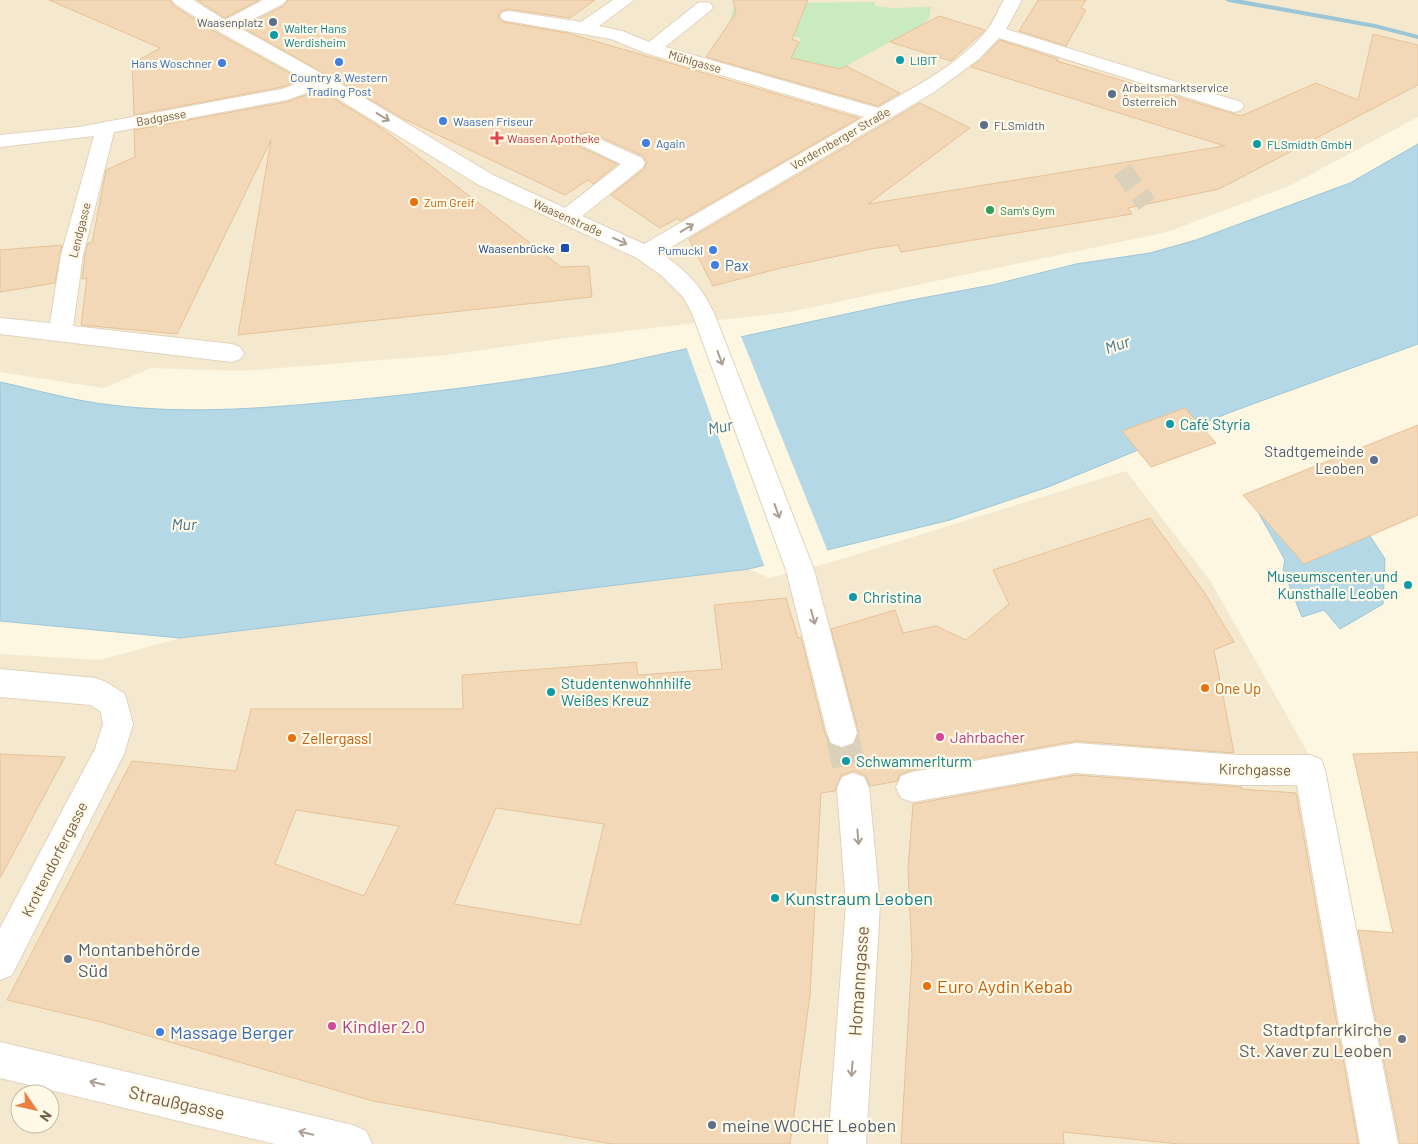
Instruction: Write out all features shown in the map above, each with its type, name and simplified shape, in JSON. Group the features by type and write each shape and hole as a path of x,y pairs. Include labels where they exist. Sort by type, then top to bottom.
{"street":[{"name":"Waasenstraße","path":"181,0 224,27 341,92 486,180 645,253 670,271 692,292 703,313 800,570 842,733"},
{"path":"224,27 277,0"},
{"path":"584,28 625,0"},
{"name":"Vordernberger Straße","path":"645,253 927,88 978,50 995,32 1013,0"},
{"path":"651,49 704,7"},
{"name":"Mühlgasse","path":"509,16 616,35 651,49 880,115"},
{"path":"995,32 1234,106"},
{"name":"Badgasse","path":"0,141 79,133 287,94 320,81"},
{"path":"927,88 944,96"},
{"name":"Lendgasse","path":"60,334 72,255 106,127"},
{"path":"567,217 635,163 586,140"},
{"path":"0,326 232,353"},
{"name":"Krottendorfergasse","path":"0,682 96,692 114,704 118,724 109,754 0,963"},
{"name":"Kirchgasse","path":"912,787 1076,758 1240,770 1310,770 1378,1144"},
{"name":"Homanngasse","path":"847,1144 863,904 853,788"},
{"name":"Straußgasse","path":"0,1060 354,1144"}],"shaded area":[{"path":"0,0 1418,0 1418,117 1289,186 1167,232 790,312 566,338 446,355 241,371 151,368 103,388 0,372"},
{"path":"1126,471 1211,582 1325,783 1390,1144 0,1144 0,654 100,660 180,638 438,606 749,569 769,578 832,562"}],"green space":[{"path":"874,2 876,6 891,8 931,7 929,19 922,25 843,69 791,58 801,38 729,24 734,6"}],"water":[{"name":"Mur","path":"1418,144 1418,344 1231,412 1048,487 950,520 749,569 180,638 0,621 0,382 97,403 138,408 193,410 303,405 469,387 572,372 906,301 992,285 1076,264 1150,253 1196,240 1350,183"},
{"path":"1257,510 1370,536 1385,559 1383,604 1340,629 1324,610 1302,617 1283,570 1285,560"}],"pier":[{"path":"740,334 828,552 765,568 686,346"}],"building":[{"path":"49,0 170,0 174,6 217,33 302,80 282,87 134,115 132,64 160,48"},
{"path":"197,0 259,0 225,18"},
{"path":"288,0 595,0 570,18 509,9 502,11 498,16 503,22 567,33 859,118 680,221 678,218 660,228 611,195 644,169 647,162 643,156 594,134 587,132 578,134 574,140 578,146 617,164 593,184 588,180 565,195 402,118 242,27 284,6"},
{"path":"733,0 808,0 792,39 799,42 791,58 840,69 846,66 900,93 878,106 706,57 736,13"},
{"path":"1038,0 1086,0 1081,8 1086,10 1066,46 1019,31"},
{"path":"939,16 985,30 951,61 890,42"},
{"path":"1373,34 1418,45 1418,85 1219,189 1128,208 1132,214 901,252 898,245 871,249 781,268 713,286 689,239 920,103 970,128 868,204 1225,146 971,67 1000,40 1058,59 1057,61 1241,116 1316,83 1358,100"},
{"path":"320,90 383,129 561,267 589,266 592,297 238,335 271,140 177,334 81,325 87,278 82,279 85,255 88,243 92,243 106,170 135,157 134,130 287,102"},
{"path":"62,245 55,283 0,292 0,250"},
{"name":"Café Styria","path":"1185,408 1216,443 1151,467 1122,431"},
{"name":"Stadtgemeinde Leoben","path":"1418,425 1418,515 1304,564 1243,495"},
{"path":"1150,518 1204,592 1234,642 1214,650 1234,753 1076,741 912,770 900,774 897,781 870,786 865,775 854,771 841,775 835,791 821,793 810,995 790,1144 612,1144 373,1101 101,1022 7,1000 132,761 236,771 251,709 463,709 462,675 636,662 638,675 722,669 714,605 786,598 798,638 801,637 825,734 830,745 843,749 855,744 859,733 831,629 895,610 903,633 936,626 966,640 1009,604 993,570","holes":["496,808 604,824 580,925 454,904","296,810 399,826 364,896 275,864"]},
{"name":"Stadtpfarrkirche St. Xaver zu Leoben","path":"1418,752 1418,1144 1400,1144 1358,930 1393,933 1353,754"},
{"path":"0,754 65,757 0,878"},
{"path":"1076,775 1296,793 1358,1144 1179,1144 1063,1132 1064,1144 901,1144 912,956 908,869 913,804"}],"waterway":[{"path":"1229,0 1375,26 1418,37"}],"tunnel":[{"path":"1122,170 1147,204"},
{"path":"842,733 853,788"}],"place":[{"name":"Waasenplatz","path":"273,22"},
{"name":"Walter Hans Werdisheim","path":"274,35"},
{"name":"LIBIT","path":"900,60"},
{"name":"Country & Western Trading Post","path":"339,62"},
{"name":"Hans Woschner","path":"222,63"},
{"name":"Arbeitsmarktservice Österreich","path":"1112,94"},
{"name":"Waasen Friseur","path":"443,121"},
{"name":"FLSmidth","path":"984,125"},
{"name":"Waasen Apotheke","path":"497,138"},
{"name":"Again","path":"646,143"},
{"name":"FLSmidth GmbH","path":"1257,144"},
{"name":"Zum Greif","path":"414,202"},
{"name":"Sam's Gym","path":"990,210"},
{"name":"Waasenbrücke","path":"565,248"},
{"name":"Pumuckl","path":"713,250"},
{"name":"Pax","path":"715,265"},
{"name":"Café Styria","path":"1170,424"},
{"name":"Stadtgemeinde Leoben","path":"1374,460"},
{"name":"Museumscenter und Kunsthalle Leoben","path":"1408,585"},
{"name":"Christina","path":"853,597"},
{"name":"One Up","path":"1205,688"},
{"name":"Studentenwohnhilfe Weißes Kreuz","path":"551,692"},
{"name":"Jahrbacher","path":"940,737"},
{"name":"Zellergassl","path":"292,738"},
{"name":"Schwammerlturm","path":"846,761"},
{"name":"Kunstraum Leoben","path":"775,898"},
{"name":"Montanbehörde Süd","path":"68,959"},
{"name":"Euro Aydin Kebab","path":"927,986"},
{"name":"Kindler 2.0","path":"332,1026"},
{"name":"Massage Berger","path":"160,1032"},
{"name":"Stadtpfarrkirche St. Xaver zu Leoben","path":"1402,1039"},
{"name":"meine WOCHE Leoben","path":"712,1125"}]}
